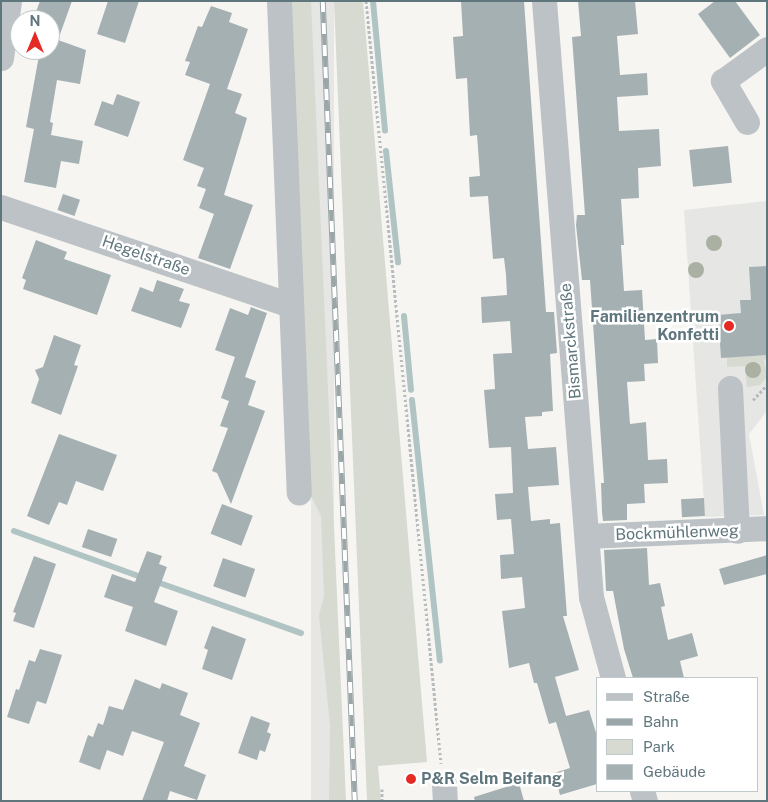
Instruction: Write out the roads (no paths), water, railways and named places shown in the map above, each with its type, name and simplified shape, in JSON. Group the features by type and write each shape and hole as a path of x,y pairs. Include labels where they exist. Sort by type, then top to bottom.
{"street":[{"path":"1,58 9,1"},
{"path":"279,1 299,492"},
{"name":"Bismarckstraße","path":"544,1 591,598 613,677"},
{"path":"747,122 723,81 767,49"},
{"name":"Hegelstraße","path":"1,207 290,305"},
{"path":"730,388 738,531"},
{"name":"Bockmühlenweg","path":"587,536 738,531 767,528"}],"waterway":[{"path":"373,1 385,130"},
{"path":"386,151 398,262"},
{"path":"404,316 411,390"},
{"path":"412,400 440,660"},
{"path":"14,531 144,578"},
{"path":"154,581 301,633"}],"railway":[{"path":"323,1 355,801"}],"place":[{"name":"Familienzentrum Konfetti","path":"729,326"},
{"name":"P&R Selm Beifang","path":"411,779"}]}
